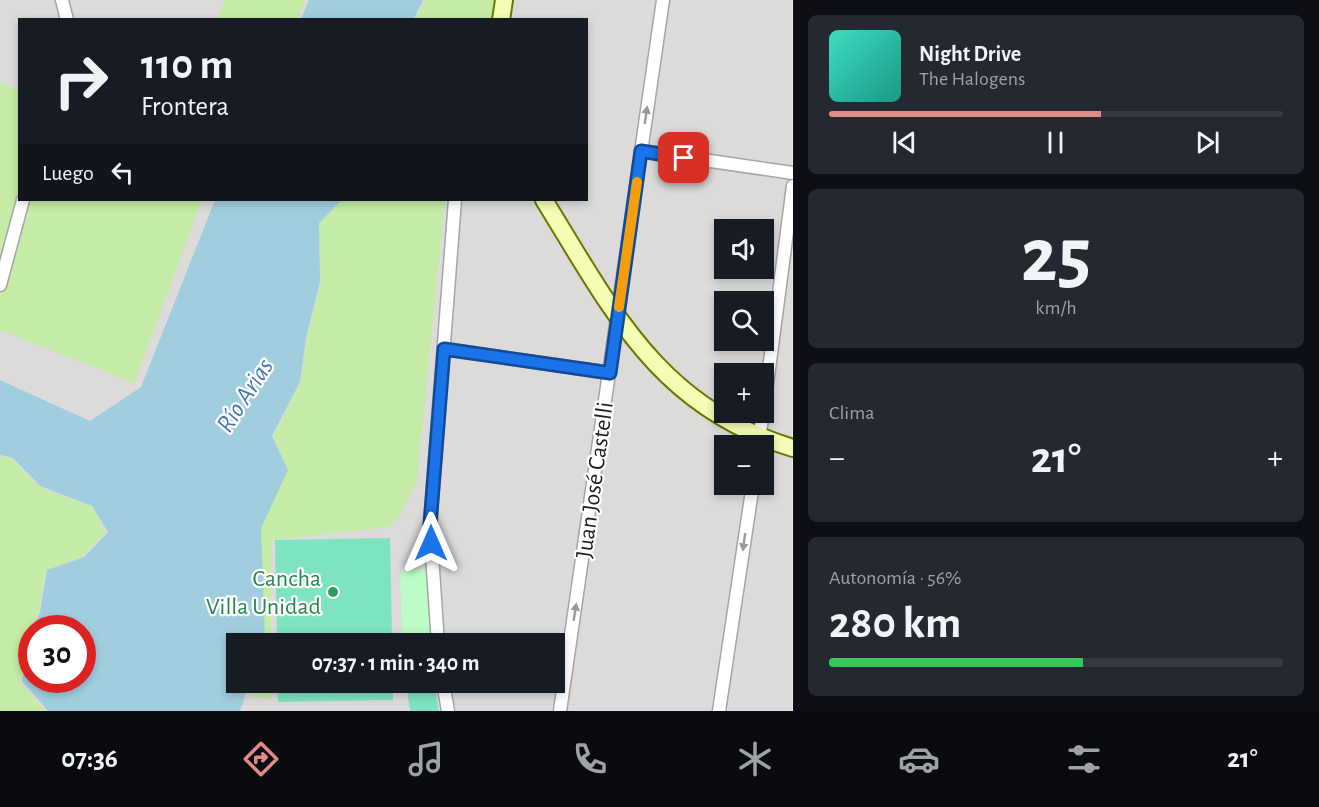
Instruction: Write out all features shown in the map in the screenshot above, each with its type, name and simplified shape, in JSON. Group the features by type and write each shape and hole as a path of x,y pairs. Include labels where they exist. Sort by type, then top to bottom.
{"street":[{"path":"62,0 66,18"},
{"path":"501,18 504,0"},
{"name":"Juan José Castelli","path":"560,711 663,0"},
{"path":"641,151 792,173"},
{"path":"770,363 792,186"},
{"path":"0,285 22,201"},
{"path":"437,633 430,525 455,201"},
{"path":"545,201 617,319 656,365 687,394 718,417 749,435"},
{"path":"444,349 610,373"},
{"path":"774,444 792,448"},
{"path":"719,711 751,495"},
{"path":"445,693 448,711"}],"shaded area":[{"path":"0,0 792,0 792,711 0,711 0,318 174,201 588,201 588,18 18,18 18,98 0,89"}],"green space":[{"path":"226,0 305,0 297,18 217,18"},
{"path":"425,0 495,0 492,18 416,18"},
{"path":"0,82 18,91 18,201 202,201 134,383 0,330"},
{"path":"341,201 445,201 417,480 398,518 388,527 271,540 271,633 264,633 261,528 288,470 273,437 301,382 307,338 321,282 319,223"},
{"path":"0,456 12,459 39,487 92,507 106,532 83,556 46,570 37,615 18,615 18,693 29,693 45,711 0,711"},
{"name":"Cancha Villa Unidad","path":"390,538 392,633 277,633 275,540"},
{"path":"424,569 429,594 430,633 402,633 400,585 402,570"},
{"path":"246,693 271,693 271,701"},
{"path":"278,693 393,693 393,700 278,702"},
{"path":"407,693 436,693 439,711 410,711"}],"water":[{"path":"309,0 423,0 414,18 301,18"},
{"name":"Río Arias","path":"215,201 341,201 319,223 320,282 306,338 300,382 272,436 288,470 261,528 265,633 226,633 226,693 246,693 240,711 48,711 32,693 96,693 96,615 39,615 47,570 84,557 108,532 92,506 40,486 13,458 0,455 0,380 90,421 141,387"}],"slow traffic":[{"path":"619,307 637,182"}],"place":[{"name":"Cancha Villa Unidad","path":"333,592"}],"route":[{"path":"431,543 430,525 444,349 610,373 641,151 684,158"}]}
